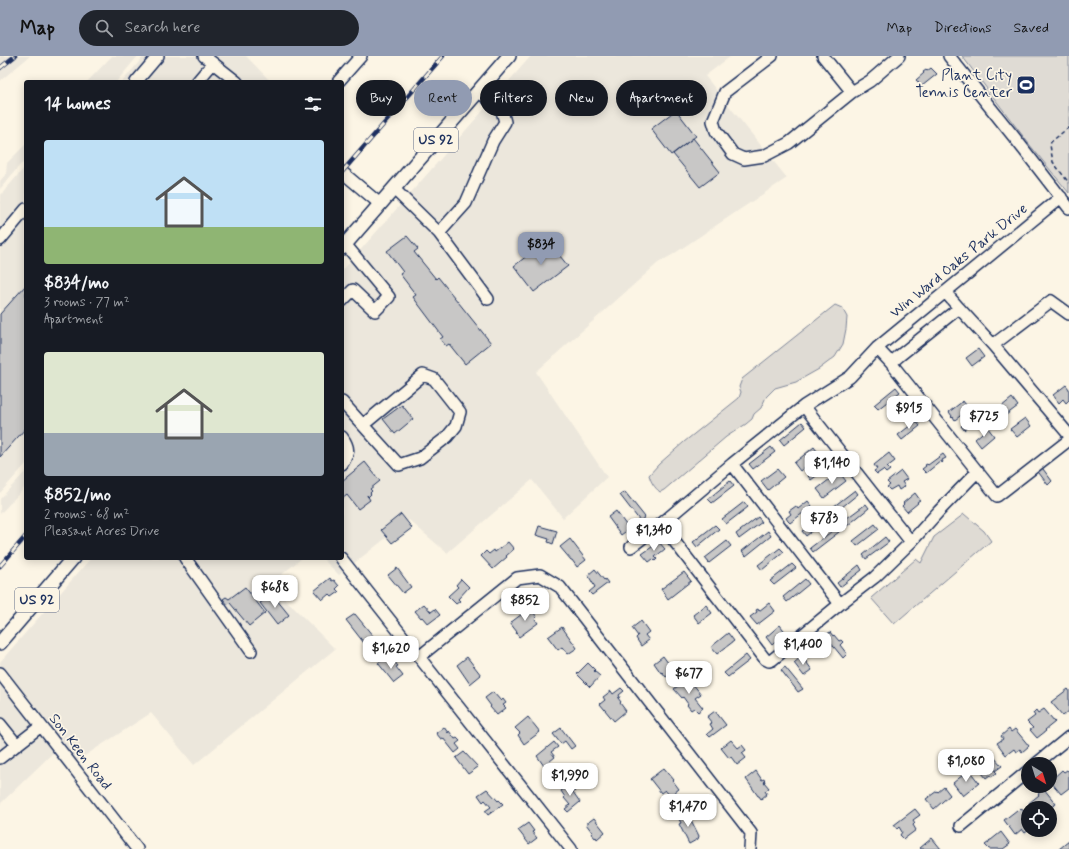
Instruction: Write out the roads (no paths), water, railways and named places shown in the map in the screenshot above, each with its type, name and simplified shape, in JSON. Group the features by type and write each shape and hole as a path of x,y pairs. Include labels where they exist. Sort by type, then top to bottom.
{"main road":[{"name":"US 92","path":"344,246 509,56"},
{"name":"US 92","path":"0,643 71,560"}],"street":[{"path":"138,80 158,56"},
{"path":"340,80 361,56"},
{"path":"772,56 725,92 713,121 716,131 733,154 744,159 764,156 790,143 852,92 900,56"},
{"path":"823,56 852,92"},
{"path":"949,56 1069,208"},
{"path":"198,80 209,60 234,80"},
{"path":"439,233 466,203 493,141 505,122 502,111 478,91"},
{"path":"344,174 380,204"},
{"path":"394,189 439,233 488,299"},
{"name":"Win Ward Oaks Park Drive","path":"631,547 804,406 850,376 877,348 1061,198"},
{"path":"0,240 24,211"},
{"path":"344,246 389,297 375,311 354,290 344,299"},
{"path":"945,292 993,345 1069,435"},
{"path":"993,345 1051,301 1069,314"},
{"path":"891,363 959,308"},
{"path":"877,348 891,363 997,496 1069,440"},
{"path":"344,404 399,465 420,458 447,437 456,426 460,412 434,379 424,375 363,425"},
{"path":"804,406 912,542"},
{"path":"344,441 348,448 348,454 344,461"},
{"path":"732,464 840,604"},
{"path":"661,524 769,661 875,577 912,542 939,510 978,471"},
{"path":"186,560 251,650"},
{"path":"343,560 571,849"},
{"path":"419,657 517,578 540,575 560,587 746,827 751,834 750,849"},
{"name":"Son Keen Road","path":"0,673 137,849"},
{"path":"0,724 17,746"},
{"path":"0,758 41,726"},
{"path":"1045,757 1069,737"},
{"path":"961,826 1021,777"}],"railway":[{"path":"0,68 15,56"},
{"path":"344,170 443,56"},
{"path":"0,566 24,538"}],"place":[{"name":"Plant City Tennis Center","path":"1026,85"}]}
